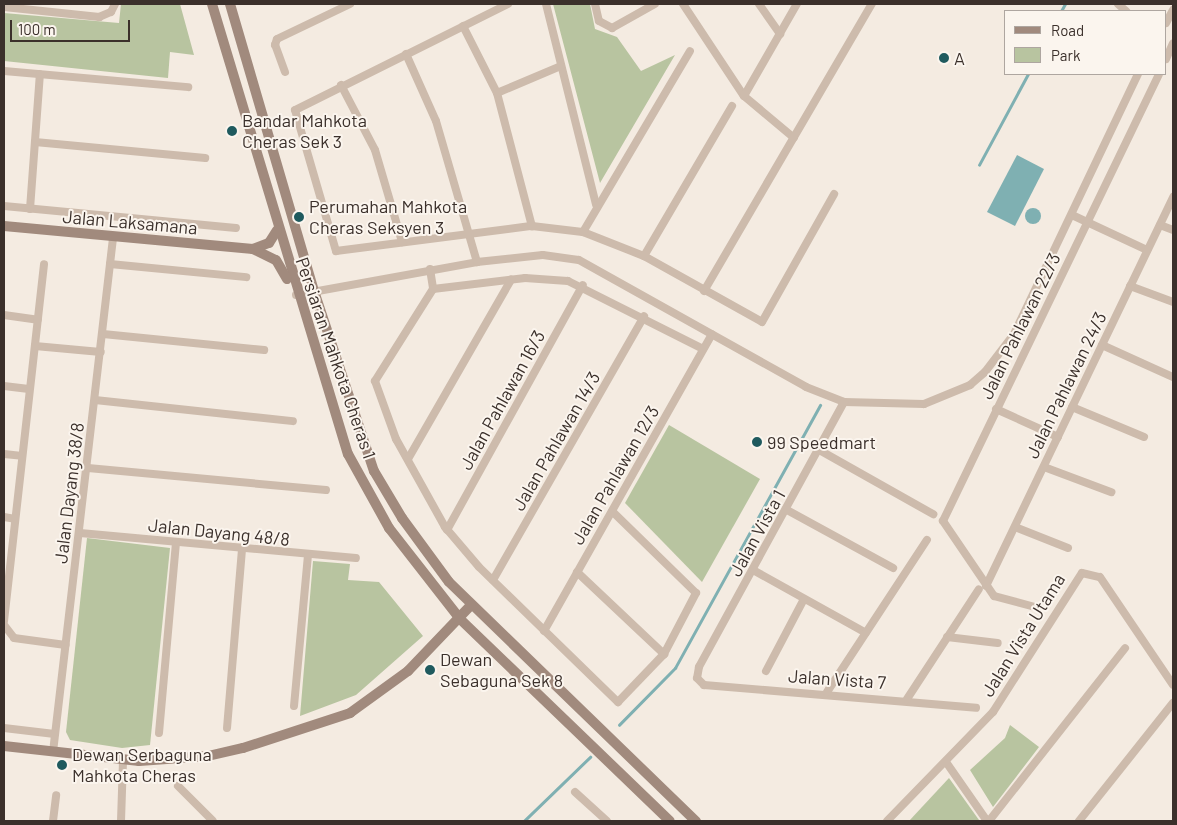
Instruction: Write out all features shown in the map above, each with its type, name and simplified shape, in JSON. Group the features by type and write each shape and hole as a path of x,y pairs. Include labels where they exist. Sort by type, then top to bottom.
{"main road":[{"name":"Persiaran Mahkota Cheras 1","path":"212,4 296,295 348,454 389,528 460,619 670,821"},
{"name":"Persiaran Mahkota Cheras 1","path":"230,4 314,291 374,471 402,518 471,605 696,821"},
{"name":"Jalan Laksamana","path":"4,226 113,238 253,249 276,260 296,295"},
{"path":"253,249 269,243 277,230"},
{"path":"4,746 123,760 208,756 350,713 408,671 460,619 471,605"}],"street":[{"path":"4,7 47,8 99,17 111,12 115,4"},
{"path":"286,72 275,45 278,39 350,4"},
{"path":"508,4 341,85 296,110 336,251 470,232 532,226 583,232 644,256 762,322 834,194"},
{"path":"546,4 596,205"},
{"path":"596,4 599,21 617,28 655,4"},
{"path":"683,4 744,96 794,138"},
{"path":"760,4 780,34"},
{"path":"744,96 797,4"},
{"path":"704,290 872,4"},
{"path":"1167,21 1173,10"},
{"path":"463,26 497,93 532,226"},
{"path":"1167,56 1173,43"},
{"path":"583,232 596,205 690,52"},
{"path":"406,54 436,121 470,232 477,262"},
{"path":"497,93 562,66"},
{"path":"4,71 188,87"},
{"path":"30,208 40,74"},
{"path":"296,295 430,269 477,262 543,255 579,260 806,387 844,402 924,404 963,388 986,372 1014,334 1138,75"},
{"name":"Jalan Pahlawan 22/3","path":"982,587 943,521 1158,75"},
{"path":"341,85 375,150 402,242"},
{"path":"644,256 732,106"},
{"path":"36,142 205,158"},
{"name":"Jalan Pahlawan 24/3","path":"907,699 982,587 1015,527 1173,197"},
{"path":"4,206 236,228"},
{"path":"1072,215 1146,250"},
{"path":"1160,224 1173,230"},
{"name":"Jalan Dayang 38/8","path":"53,752 96,400 113,238"},
{"path":"4,621 44,264"},
{"path":"110,264 246,277"},
{"path":"430,269 433,289 375,382 408,459 448,530 544,631 618,702 664,654 696,593 612,511"},
{"path":"433,289 511,280 553,278 583,285 703,349"},
{"path":"408,459 511,280"},
{"name":"Jalan Pahlawan 16/3","path":"448,530 583,285"},
{"path":"1130,286 1173,302"},
{"path":"4,315 38,320"},
{"name":"Jalan Pahlawan 14/3","path":"494,580 644,316"},
{"path":"103,334 264,350"},
{"name":"Jalan Pahlawan 12/3","path":"544,631 712,334"},
{"path":"1102,345 1173,377"},
{"path":"35,346 101,352"},
{"path":"4,386 29,390"},
{"path":"96,400 293,421"},
{"name":"Jalan Vista 1","path":"697,678 699,667 821,451 844,402"},
{"path":"1072,407 1144,437"},
{"path":"996,408 1058,437"},
{"path":"821,451 933,514"},
{"path":"4,454 22,456"},
{"path":"1044,466 1111,492"},
{"path":"88,468 326,490"},
{"path":"787,510 893,568"},
{"path":"4,518 15,519"},
{"path":"1015,527 1068,548"},
{"name":"Jalan Dayang 48/8","path":"80,533 308,556 356,558"},
{"path":"828,692 927,540"},
{"path":"159,733 176,543"},
{"path":"227,728 242,549"},
{"path":"294,706 308,556"},
{"path":"753,570 866,633"},
{"path":"577,572 664,654"},
{"name":"Jalan Vista Utama","path":"887,821 946,762 992,712 1082,574 1100,577 1173,685"},
{"path":"982,587 994,596 1035,607"},
{"path":"766,671 804,599"},
{"path":"4,625 14,638 66,645"},
{"path":"947,637 998,643"},
{"path":"946,762 988,821 1125,648"},
{"name":"Jalan Vista 7","path":"697,678 704,685 828,692 907,699 976,708"},
{"path":"1078,821 1173,703"},
{"path":"4,728 55,734"},
{"path":"122,821 123,760"},
{"path":"178,786 213,821"},
{"path":"575,792 607,821"},
{"path":"53,821 56,795"}],"green space":[{"path":"121,4 180,4 194,55 170,52 168,78 4,61 4,13 119,23"},
{"path":"553,4 590,4 595,29 617,37 641,71 675,55 600,183"},
{"path":"669,425 760,479 702,582 625,503"},
{"path":"87,538 170,548 150,745 122,748 70,740 66,732"},
{"path":"313,561 350,564 348,580 379,582 423,636 356,695 300,716"},
{"path":"1010,725 1039,747 993,807 970,770 1005,738"},
{"path":"949,778 979,820 909,821"}],"water":[{"path":"1017,155 1044,169 1015,226 987,212"},
{"path":"1033,208 1039,210 1041,216 1039,222 1033,224 1027,222 1025,216 1027,210"}],"waterway":[{"path":"1062,10 1065,4"},
{"path":"979,165 1027,75"},
{"path":"619,725 675,668 820,405"},
{"path":"524,821 590,757"}],"place":[{"name":"A","path":"944,58"},
{"name":"Bandar Mahkota Cheras Sek 3","path":"232,131"},
{"name":"Perumahan Mahkota Cheras Seksyen 3","path":"299,217"},
{"name":"99 Speedmart","path":"757,442"},
{"name":"Dewan Sebaguna Sek 8","path":"430,670"},
{"name":"Dewan Serbaguna Mahkota Cheras","path":"62,765"}]}
